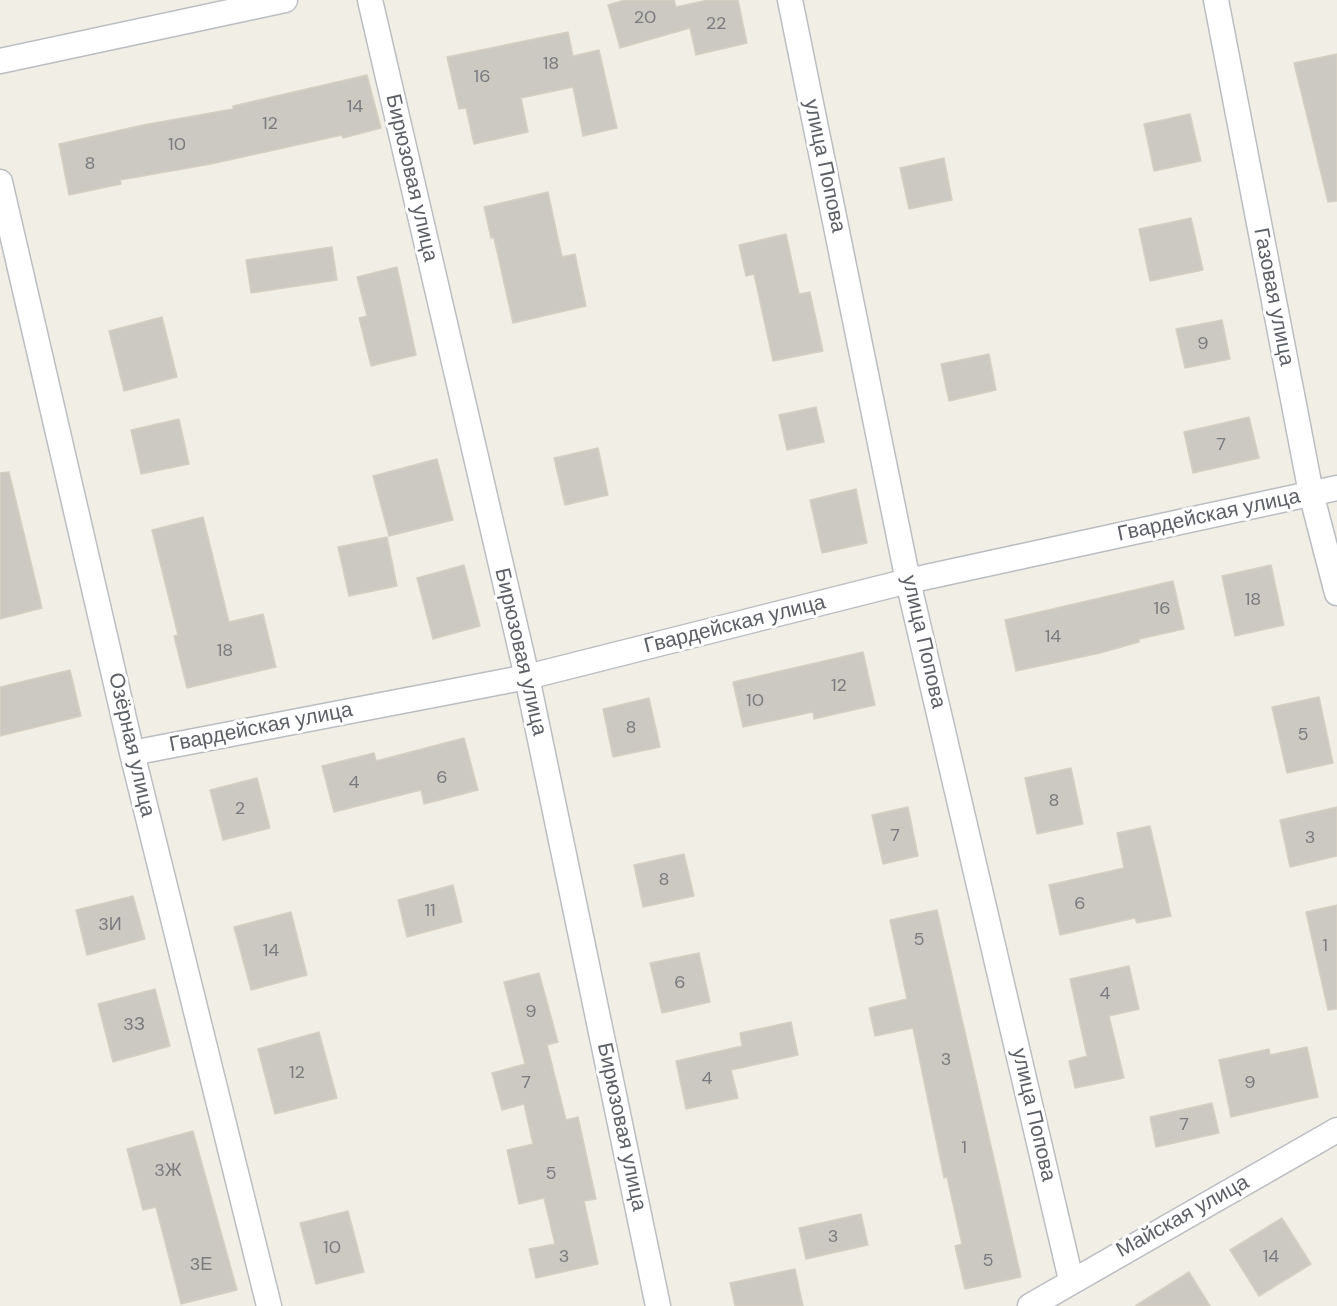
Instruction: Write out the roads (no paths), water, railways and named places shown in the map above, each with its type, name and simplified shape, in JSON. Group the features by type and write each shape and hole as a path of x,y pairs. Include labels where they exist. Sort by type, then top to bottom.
{"street":[{"path":"0,61 285,0"},
{"name":"Бирюзовая улица","path":"370,0 527,677 658,1306"},
{"name":"улица Попова","path":"790,0 909,581 1071,1280"},
{"name":"Газовая улица","path":"1216,0 1311,493 1337,593"},
{"name":"Озёрная улица","path":"0,182 132,753 269,1306"},
{"name":"Гвардейская улица","path":"132,753 527,677 909,581 1337,488"},
{"name":"Майская улица","path":"1030,1306 1071,1280 1337,1130"}]}
